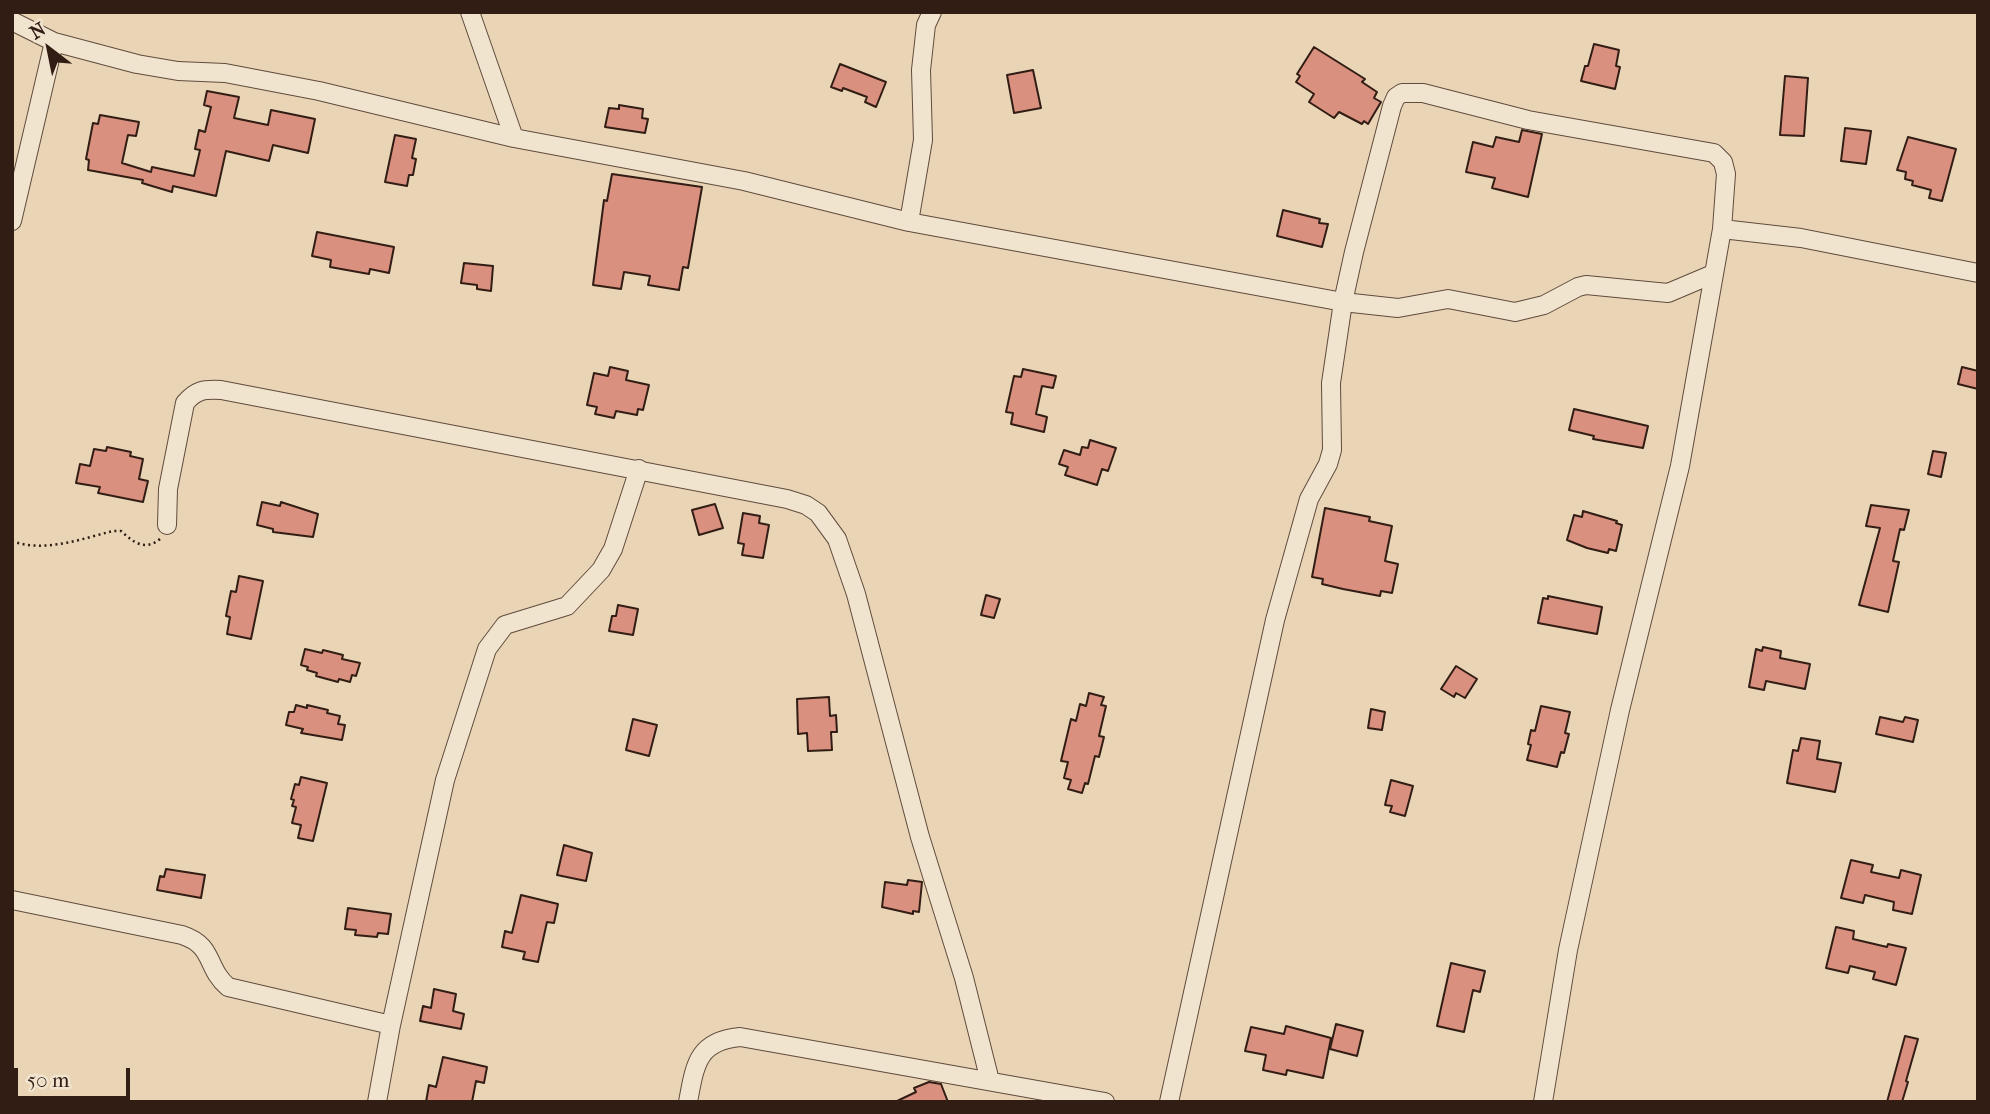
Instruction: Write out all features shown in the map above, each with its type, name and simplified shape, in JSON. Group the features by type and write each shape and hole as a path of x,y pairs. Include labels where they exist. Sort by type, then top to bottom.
{"street":[{"path":"470,12 514,138"},
{"path":"909,222 923,141 921,70 926,25 932,12"},
{"path":"12,21 54,41 137,64 178,71 225,73 319,91 514,138 744,181 909,222 1343,302 1398,309 1448,299 1515,312 1544,305 1586,285 1668,293 1713,274"},
{"path":"12,220 54,41"},
{"path":"1169,1102 1275,620 1309,499 1328,464 1332,450 1331,383 1343,302 1392,106 1396,97 1402,93 1423,93 1528,120 1714,153 1723,162 1726,174 1722,229 1680,466 1620,710 1579,897 1543,1102"},
{"path":"1722,229 1801,238 1978,273"},
{"path":"167,525 168,489 185,403 192,394 204,388 639,469 786,499 806,505 818,513 837,539 856,594 920,836 964,978 990,1082"},
{"path":"377,1102 391,1025 445,780 486,649 505,625 567,606 601,570 612,549 639,469"},
{"path":"12,900 182,935 203,946 219,979 228,987 391,1025"},
{"path":"688,1102 695,1066 702,1053 712,1044 726,1038 740,1037 1105,1102"}],"path":[{"path":"12,541 23,545 42,546 121,531 132,542 143,546 153,544 161,538 167,525"}],"building":[{"path":"1594,44 1619,50 1616,66 1620,67 1615,89 1581,81"},
{"path":"1314,47 1365,79 1362,82 1377,92 1374,98 1381,102 1368,124 1364,121 1362,124 1339,112 1334,118 1309,102 1314,94 1296,82 1300,76 1297,74"},
{"path":"840,64 886,82 876,107 865,102 867,97 843,88 842,91 831,87"},
{"path":"1033,70 1041,108 1014,113 1007,75"},
{"path":"1785,76 1808,78 1804,136 1780,135"},
{"path":"207,91 239,97 234,118 268,125 271,110 315,119 308,153 273,145 269,161 226,151 216,196 173,186 172,192 142,183 143,180 88,170 89,160 86,159 93,123 98,124 100,115 139,122 136,136 128,135 122,163 151,172 152,167 194,176 200,150 195,149 199,130 205,132 211,107 204,105"},
{"path":"619,105 643,109 642,118 648,119 645,133 605,127 609,108 619,109"},
{"path":"1845,128 1871,131 1866,164 1841,161"},
{"path":"1522,130 1542,134 1528,197 1492,188 1495,178 1466,172 1473,142 1493,147 1496,137 1519,142"},
{"path":"395,135 416,139 412,158 416,159 413,175 409,175 407,186 385,182"},
{"path":"1908,137 1956,149 1942,201 1929,198 1931,190 1912,185 1913,181 1905,179 1906,172 1897,170"},
{"path":"612,174 702,187 688,268 683,267 679,290 648,285 650,276 624,272 621,289 593,285 604,200 607,201"},
{"path":"1283,210 1320,219 1319,223 1328,224 1322,247 1277,236"},
{"path":"317,232 394,247 389,273 370,269 369,274 330,267 331,260 312,256"},
{"path":"464,263 493,266 491,291 477,289 477,285 461,283"},
{"path":"610,367 628,371 626,380 649,385 643,410 638,409 637,415 616,411 614,418 595,414 597,407 587,405 594,373 608,376"},
{"path":"1962,367 1978,371 1978,389 1958,384"},
{"path":"1023,369 1056,376 1053,388 1042,386 1036,414 1047,417 1044,432 1011,424 1013,413 1006,412 1014,376 1021,377"},
{"path":"1574,409 1648,426 1643,448 1593,439 1594,436 1569,430"},
{"path":"1090,440 1116,448 1108,471 1102,469 1097,485 1065,475 1068,467 1059,464 1064,450 1080,455 1082,447 1088,448"},
{"path":"107,447 131,452 130,456 143,459 139,479 148,481 143,502 98,493 100,487 76,483 80,464 90,466 94,449 106,451"},
{"path":"1933,451 1946,453 1941,477 1928,474"},
{"path":"262,502 280,506 281,502 318,514 313,537 273,532 273,529 257,525"},
{"path":"715,504 723,528 699,535 692,510"},
{"path":"1871,505 1909,510 1904,530 1900,529 1893,561 1899,562 1888,612 1859,605 1880,528 1866,526"},
{"path":"1325,508 1370,517 1369,521 1392,526 1385,561 1398,564 1392,593 1381,591 1380,596 1343,589 1322,584 1323,579 1312,577"},
{"path":"1583,511 1622,525 1616,551 1609,549 1608,553 1567,540 1574,515 1582,517"},
{"path":"743,513 760,516 759,523 769,525 763,558 742,555 744,544 738,543"},
{"path":"239,576 263,581 251,639 227,634 230,617 226,616 231,591 236,592"},
{"path":"986,595 1000,599 994,618 981,615"},
{"path":"1548,596 1602,607 1597,634 1538,623 1543,598 1548,599"},
{"path":"618,605 638,609 633,635 609,631"},
{"path":"1763,647 1781,651 1780,658 1810,664 1805,689 1766,681 1764,690 1749,687 1756,649 1762,651"},
{"path":"305,649 343,655 342,659 360,663 356,676 352,675 350,682 339,679 338,682 316,676 317,673 301,665"},
{"path":"1456,666 1477,679 1465,698 1456,693 1454,697 1441,689"},
{"path":"1089,693 1104,697 1101,705 1106,706 1099,736 1104,737 1099,757 1095,756 1088,784 1085,783 1082,793 1068,789 1071,780 1064,778 1068,762 1061,761 1071,719 1076,721 1080,704 1086,706"},
{"path":"829,697 830,716 836,715 837,732 831,732 832,750 808,751 807,733 798,734 797,699"},
{"path":"296,705 328,710 327,713 340,716 338,724 345,725 342,740 301,733 303,729 286,725 289,712 294,712"},
{"path":"1541,706 1570,712 1565,733 1569,734 1557,767 1527,760 1531,730 1535,731"},
{"path":"1371,709 1385,712 1382,730 1368,728"},
{"path":"1880,717 1903,722 1905,717 1918,720 1913,742 1876,734"},
{"path":"633,719 657,725 649,756 626,750"},
{"path":"1801,738 1820,741 1817,759 1841,763 1835,792 1787,783 1793,750 1798,751"},
{"path":"301,777 327,783 313,841 298,838 301,825 292,823 296,807 292,806 294,800 291,799 295,784 299,785"},
{"path":"1391,780 1413,786 1405,816 1390,812 1392,806 1385,805"},
{"path":"564,845 592,853 586,881 557,875"},
{"path":"1851,860 1873,865 1871,872 1899,878 1901,870 1921,875 1912,914 1893,910 1894,902 1865,895 1863,903 1841,898"},
{"path":"166,869 205,875 201,898 157,890 160,876 164,877"},
{"path":"908,880 922,882 919,912 913,911 913,914 882,907 885,882 907,885"},
{"path":"521,895 558,904 554,923 547,922 538,962 523,959 525,952 502,947 505,931 512,933"},
{"path":"348,908 391,914 388,934 378,933 377,937 355,935 356,930 345,929"},
{"path":"1836,927 1854,931 1853,939 1887,947 1888,944 1906,948 1896,985 1873,979 1875,972 1850,966 1848,973 1826,968"},
{"path":"1451,963 1485,971 1480,992 1473,990 1464,1032 1437,1026"},
{"path":"434,989 456,994 453,1011 464,1014 461,1029 420,1021 423,1006 431,1008"},
{"path":"1336,1024 1363,1031 1357,1056 1330,1049"},
{"path":"1286,1026 1331,1038 1323,1078 1287,1070 1286,1075 1263,1070 1266,1055 1245,1051 1251,1027 1284,1034"},
{"path":"1905,1036 1918,1039 1906,1081 1908,1082 1902,1102 1887,1102"},
{"path":"443,1057 487,1067 484,1083 476,1081 472,1102 426,1102 429,1085 436,1087"},
{"path":"929,1082 941,1084 948,1102 895,1102 916,1092 914,1088"}]}
